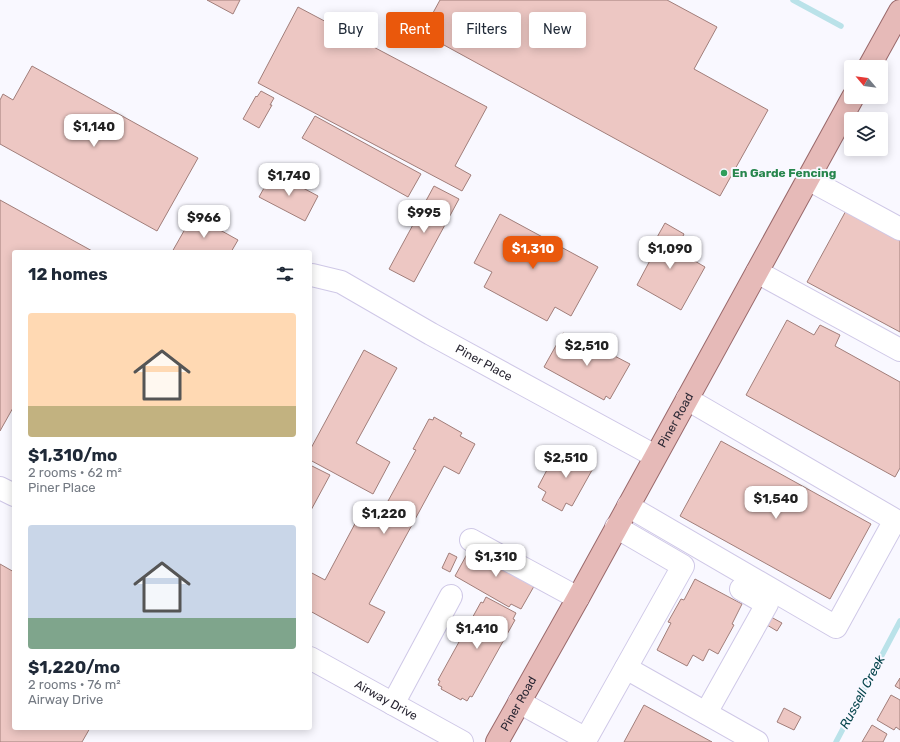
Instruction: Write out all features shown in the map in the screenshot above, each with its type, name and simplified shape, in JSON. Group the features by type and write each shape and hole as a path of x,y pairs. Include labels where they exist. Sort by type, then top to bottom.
{"main road":[{"path":"873,60 900,11"},
{"name":"Piner Road","path":"497,742 578,598 849,104"}],"street":[{"path":"808,179 900,230"},
{"path":"757,272 900,350"},
{"name":"Piner Place","path":"312,275 341,282 431,334 655,456"},
{"path":"628,506 836,627 897,515 687,399"},
{"path":"0,488 12,494"},
{"path":"616,527 683,566"},
{"path":"471,540 578,598"},
{"path":"519,702 586,739 683,566 685,556 767,604 706,713"},
{"path":"393,704 451,596"},
{"name":"Airway Drive","path":"312,659 462,742"},
{"path":"626,668 758,742"}],"building":[{"path":"207,0 240,0 233,14"},
{"path":"440,0 667,0 717,27 694,69 768,110 720,196 444,45 444,12 433,12"},
{"path":"298,7 324,21 324,48 375,48 487,107 455,166 471,175 462,191 258,83"},
{"path":"32,66 198,158 157,231 0,144 0,100 3,94 13,100"},
{"path":"261,91 274,98 270,105 272,105 259,128 243,119 256,96 257,97"},
{"path":"315,116 421,174 408,197 302,138"},
{"path":"273,172 318,196 305,221 259,197"},
{"path":"434,186 459,199 414,282 389,269"},
{"path":"0,200 90,250 12,250 12,410 0,431"},
{"path":"848,207 900,236 900,332 807,282"},
{"path":"500,214 598,267 571,316 555,307 547,321 484,287 492,272 474,263"},
{"path":"193,215 238,240 232,250 173,250"},
{"path":"665,223 684,234 676,250 705,267 681,310 637,285 655,251 651,248"},
{"path":"787,320 814,335 820,325 840,335 835,346 900,382 900,468 895,477 746,395"},
{"path":"563,333 603,354 605,351 630,364 610,399 606,396 604,400 544,367"},
{"path":"364,350 397,368 356,443 390,462 373,494 312,461 312,446"},
{"path":"434,417 462,433 460,436 475,444 459,474 444,466 369,604 385,612 368,643 312,612 312,573 325,580 366,503 382,512 416,450 413,449 429,419 433,420"},
{"path":"721,441 871,524 830,599 680,516"},
{"path":"563,446 596,463 572,506 566,503 562,511 542,500 546,492 538,487 548,468 551,470"},
{"path":"312,466 330,475 312,508"},
{"path":"472,545 537,581 521,609 511,604 509,607 455,576"},
{"path":"449,553 457,557 450,572 442,568"},
{"path":"0,564 12,571 12,730 89,730 82,742 0,742"},
{"path":"695,579 742,604 732,624 734,625 718,654 709,649 703,661 693,655 687,666 657,650 671,623 668,622 681,599 684,600"},
{"path":"486,597 516,613 513,619 515,620 472,697 470,696 467,701 462,698 461,700 441,689 442,687 438,685 440,681 438,680 481,602 483,603"},
{"path":"771,617 782,623 777,631 767,625"},
{"path":"900,678 900,689 895,686"},
{"path":"891,695 900,700 900,730 896,727 894,730 877,720"},
{"path":"644,705 712,742 624,742"},
{"path":"784,708 801,717 794,730 777,722"},
{"path":"872,725 887,734 883,742 862,742"}],"waterway":[{"path":"793,0 841,26"},
{"name":"Russell Creek","path":"836,742 900,621"}],"place":[{"name":"En Garde Fencing","path":"724,173"}]}
